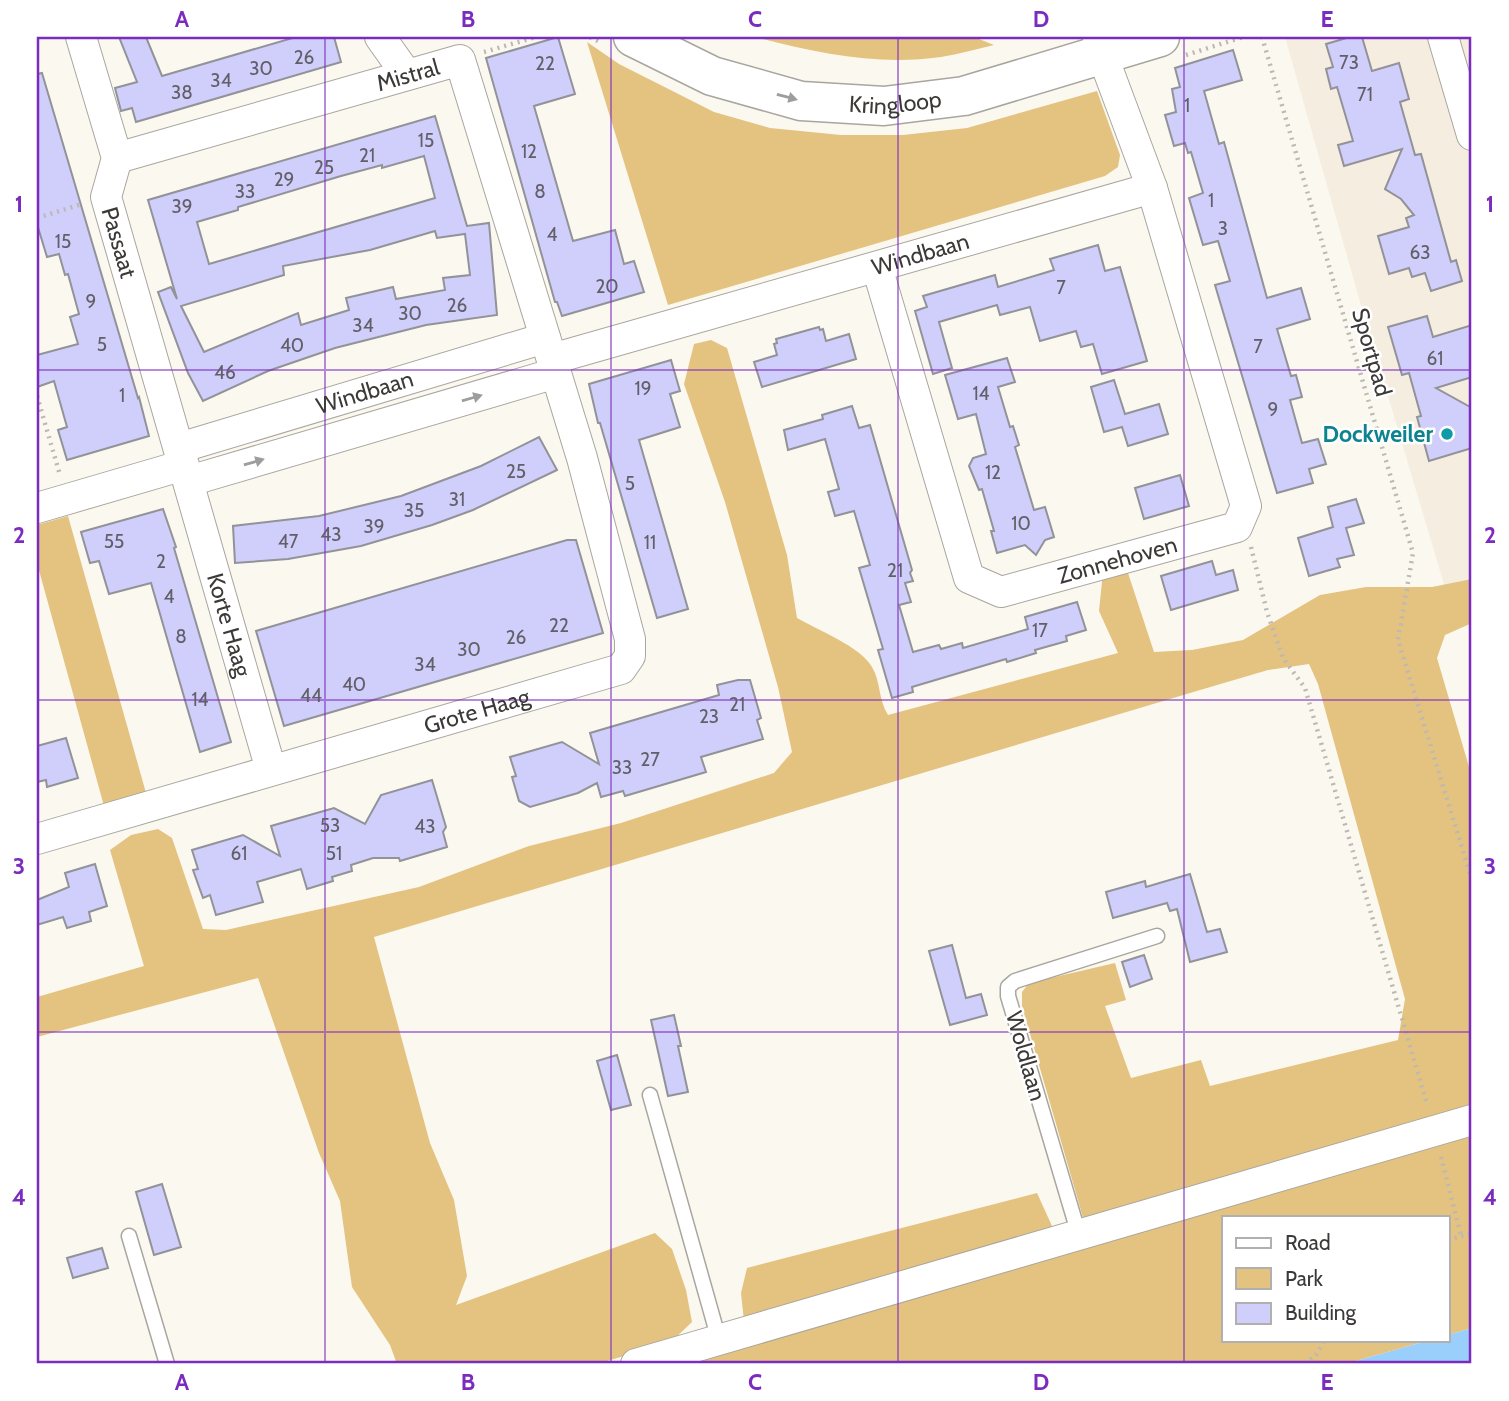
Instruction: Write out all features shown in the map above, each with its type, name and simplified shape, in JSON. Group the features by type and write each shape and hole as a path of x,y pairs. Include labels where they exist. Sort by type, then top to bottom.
{"street":[{"path":"81,37 117,158"},
{"path":"380,37 407,75"},
{"name":"Kringloop","path":"633,37 712,76 801,101 884,106 964,96 1092,42"},
{"name":"Kringloop","path":"687,37 726,56 803,75 887,81 953,73 1092,42 1160,37"},
{"path":"1443,37 1472,135"},
{"path":"1092,42 1152,188 1246,506 1237,527"},
{"name":"Mistral","path":"117,158 460,60 551,357"},
{"name":"Passaat","path":"117,158 106,197 184,465"},
{"name":"Windbaan","path":"37,508 551,357 1152,188"},
{"name":"Zonnehoven","path":"877,267 969,578 1001,592 1237,527"},
{"name":"Grote Haag","path":"37,839 621,669 630,656 631,639 582,458 551,357"},
{"name":"Korte Haag","path":"184,465 271,770"},
{"path":"636,1364 1472,1120"}],"lane":[{"name":"Woldlaan","path":"1079,1235 1008,996 1008,987 1014,981 1157,936"},
{"path":"650,1095 719,1340"},
{"path":"129,1236 167,1364"}],"path":[{"path":"460,60 536,37"},
{"name":"Sportpad","path":"1262,37 1413,553 1398,640 1472,880"},
{"path":"37,218 106,197"},
{"path":"37,396 67,499"},
{"path":"1237,527 1248,539 1267,612 1283,658 1305,688 1434,1131 1461,1236"},
{"path":"1450,1239 1472,1233"},
{"path":"1305,1364 1316,1355 1324,1342"}],"shaded area":[{"path":"1285,37 1472,37 1472,594 1449,601"}],"green space":[{"path":"755,37 974,37 994,45 941,57 894,60 824,53"},
{"path":"587,42 619,64 714,112 770,128 841,135 903,135 967,128 1097,91 1120,155 1118,167 1105,176 668,305"},
{"path":"711,340 727,348 787,555 797,618 849,646 866,660 875,673 888,715 1118,653 1099,611 1103,572 1127,570 1154,652 1192,650 1243,640 1320,595 1366,587 1432,587 1472,579 1472,623 1445,635 1437,658 1472,777 1472,1109 1084,1221 1022,1006 1022,992 1029,983 1115,963 1126,1000 1105,1006 1131,1078 1201,1060 1210,1086 1398,1040 1405,999 1318,684 1309,664 1268,670 374,937 430,1143 454,1200 467,1276 456,1305 655,1233 672,1249 686,1290 692,1322 671,1342 597,1364 397,1364 390,1345 352,1287 340,1201 319,1153 258,978 37,1037 37,997 144,966 110,850 131,835 158,829 172,838 203,929 226,930 419,887 529,846 621,823 774,773 792,752 778,687 725,502 684,384 694,344"},
{"path":"68,516 146,793 104,806 37,563 37,525"},
{"path":"1472,1129 1472,1328 1450,1334 1450,1216 1222,1216 1222,1342 1423,1342 1345,1364 656,1364"},
{"path":"1037,1193 1052,1226 1039,1239 744,1321 741,1293 747,1268"}],"water":[{"path":"1472,1328 1472,1364 1345,1364 1423,1342 1450,1342 1450,1334"}],"building":[{"path":"119,37 146,37 162,76 296,37 334,37 341,62 136,122 132,108 121,111 115,88 137,82"},
{"path":"558,37 575,94 534,106 573,241 615,230 624,264 634,261 644,292 562,316 555,302 486,58"},
{"path":"1350,37 1362,37 1372,71 1399,63 1409,99 1400,102 1415,155 1421,154 1451,262 1456,260 1462,281 1431,291 1425,273 1412,277 1409,268 1389,274 1378,236 1409,227 1406,218 1414,215 1401,199 1385,189 1402,149 1344,166 1338,145 1353,141 1337,87 1331,89 1326,69 1333,67 1326,44"},
{"path":"1233,50 1242,80 1204,91 1219,144 1224,142 1267,298 1301,288 1310,319 1277,329 1291,376 1296,375 1302,397 1290,400 1302,443 1318,439 1326,464 1309,469 1313,483 1277,493 1215,285 1230,281 1218,241 1203,245 1189,198 1203,193 1191,152 1188,153 1185,143 1174,146 1165,115 1176,112 1172,89 1180,87 1175,68"},
{"path":"42,73 149,436 67,460 58,430 67,427 54,381 37,387 37,355 78,344 70,317 79,314 68,274 65,275 59,254 47,257 37,224 37,74"},
{"path":"435,116 467,226 489,223 497,315 426,325 335,348 268,371 203,401 188,373 158,292 171,287 177,299 148,200","holes":["424,156 435,198 209,264 197,222 341,176","435,231 437,238 465,234 470,275 443,278 445,290 396,299 393,287 346,298 349,310 301,325 298,313 204,352 181,306 284,275 283,266 370,250"]},
{"path":"1098,245 1105,271 1120,267 1147,361 1102,374 1093,344 1081,347 1076,331 1040,341 1030,307 1000,315 997,305 939,322 952,368 933,374 915,311 927,307 923,296 995,275 998,287 1054,270 1050,259"},
{"path":"1427,316 1433,337 1472,325 1472,377 1436,388 1472,408 1472,448 1429,461 1417,417 1421,416 1409,373 1402,375 1388,327"},
{"path":"819,327 820,330 823,329 826,341 849,334 856,359 762,387 754,362 777,355 774,344 777,343 776,339"},
{"path":"1007,358 1015,382 998,387 1010,427 1013,426 1019,445 1015,447 1034,510 1045,507 1054,537 1045,540 1036,555 1025,545 997,553 982,489 979,490 969,466 973,458 986,454 976,414 958,419 945,375"},
{"path":"671,360 680,391 670,394 680,427 639,440 688,609 657,618 598,423 589,384"},
{"path":"1114,380 1125,414 1159,404 1168,434 1128,446 1122,427 1104,432 1091,387"},
{"path":"852,406 859,428 870,425 912,570 910,573 913,581 905,583 911,602 899,605 913,652 939,645 941,649 962,643 963,648 1028,629 1025,617 1077,602 1086,630 1066,636 1067,641 1035,650 1036,653 1007,662 1006,659 912,687 913,692 892,698 878,650 883,649 859,568 870,565 854,511 835,516 828,492 839,489 825,439 788,450 784,430 823,419 822,415"},
{"path":"539,437 557,470 473,510 361,546 288,559 235,563 233,526 319,516 401,496 481,466"},
{"path":"1180,475 1189,506 1144,519 1135,488"},
{"path":"1356,499 1364,523 1346,528 1354,555 1337,559 1340,567 1309,576 1298,538 1333,527 1328,507"},
{"path":"163,509 231,742 200,752 151,583 109,594 99,561 90,563 81,532"},
{"path":"567,540 576,540 603,633 284,726 256,631"},
{"path":"1212,561 1216,575 1233,570 1238,590 1171,610 1161,576"},
{"path":"750,680 761,718 757,720 763,739 701,757 706,772 625,796 623,791 601,797 597,783 578,793 530,807 519,801 510,757 562,742 599,764 590,733 719,695 717,685"},
{"path":"66,738 78,778 47,787 46,780 37,782 37,746"},
{"path":"432,780 446,827 443,832 447,847 400,861 399,858 373,858 351,865 352,871 332,877 333,881 307,889 301,869 257,882 263,902 216,915 210,895 203,898 193,870 198,869 192,850 243,835 280,856 271,826 334,808 365,824 381,795"},
{"path":"95,864 107,906 89,912 91,921 67,928 63,917 37,925 37,900 69,887 65,873"},
{"path":"1190,874 1207,932 1220,929 1227,952 1190,962 1177,909 1170,911 1167,903 1113,918 1106,892 1145,881 1146,887"},
{"path":"952,945 966,998 981,994 987,1015 950,1025 929,951"},
{"path":"1144,955 1152,979 1130,987 1122,962"},
{"path":"674,1015 688,1092 668,1096 651,1020"},
{"path":"617,1055 631,1105 611,1110 597,1061"},
{"path":"162,1184 181,1247 154,1255 136,1192"},
{"path":"102,1248 108,1268 73,1278 67,1258"}],"place":[{"name":"Dockweiler","path":"1447,434"}]}
